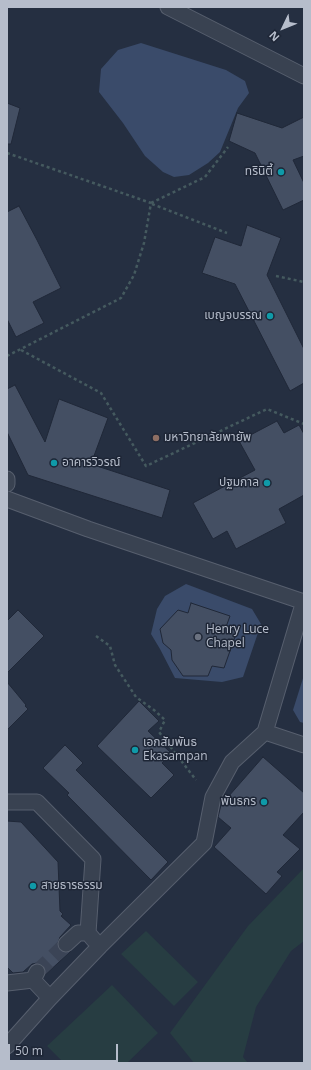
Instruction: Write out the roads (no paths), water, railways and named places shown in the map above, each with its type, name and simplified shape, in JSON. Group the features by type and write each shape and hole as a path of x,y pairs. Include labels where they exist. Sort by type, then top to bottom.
{"lane":[{"path":"168,7 304,76"},
{"path":"7,478 7,484"},
{"path":"7,499 88,529 304,602 265,732 232,762 213,797 204,843 100,946 50,998 7,1046"},
{"path":"265,732 304,745"},
{"path":"7,802 37,802 93,859 88,933 100,946"},
{"path":"66,944 78,934 88,933"},
{"path":"7,983 35,976 50,998"}],"water":[{"path":"141,43 226,70 245,81 249,93 238,108 220,152 208,163 189,175 174,177 163,172 145,156 123,123 99,92 101,69 118,50"},
{"path":"186,584 252,609 261,624 243,677 222,682 175,678 151,634 157,609 165,596"},
{"path":"304,675 304,723 300,722 293,710"}],"tunnel":[{"path":"37,972 66,944"}],"place":[{"name":"ทรินิตี้","path":"281,172"},
{"name":"เบญจบรรณ","path":"270,316"},
{"name":"มหาวิทยาลัยพายัพ","path":"156,438"},
{"name":"อาคารวิวรณ์","path":"54,463"},
{"name":"ปฐมกาล","path":"267,483"},
{"name":"Henry Luce Chapel","path":"198,637"},
{"name":"เอกสัมพันธ Ekasampan","path":"135,750"},
{"name":"พันธกร","path":"264,802"},
{"name":"สายธารธรรม","path":"33,886"}]}
